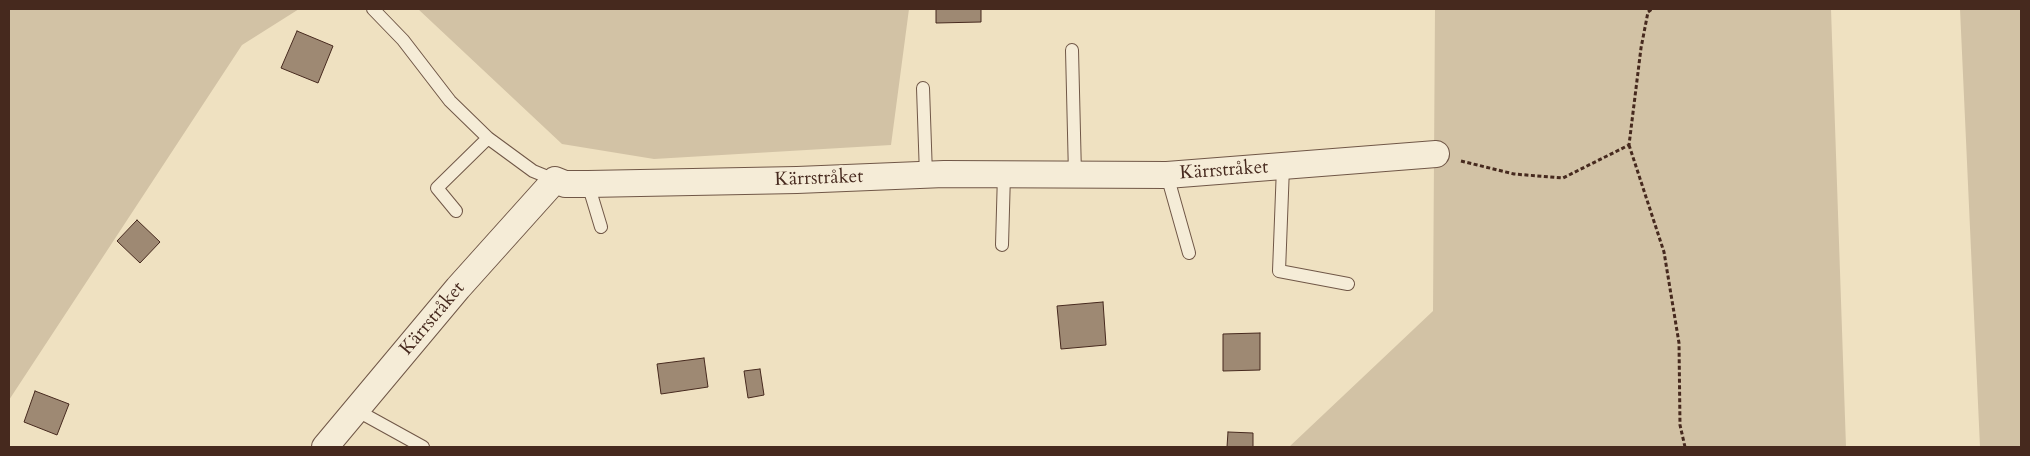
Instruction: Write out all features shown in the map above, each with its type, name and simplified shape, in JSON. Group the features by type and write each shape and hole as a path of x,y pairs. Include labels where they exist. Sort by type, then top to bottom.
{"street":[{"name":"Kärrstråket","path":"325,447 458,288 555,180 565,184 588,184 797,180 926,175 1167,176 1436,154"}],"lane":[{"path":"373,9 403,40 450,101 488,138 533,171 555,180"},
{"path":"1072,50 1075,175"},
{"path":"923,88 926,175"},
{"path":"456,211 437,188 488,138"},
{"path":"1283,167 1279,271 1348,284"},
{"path":"1002,245 1004,174"},
{"path":"1167,176 1189,253"},
{"path":"588,184 601,227"},
{"path":"356,410 423,447"}],"path":[{"path":"1652,9 1648,12 1641,48 1629,144 1664,252 1679,343 1680,425 1684,447"},
{"path":"1436,154 1514,174 1563,178 1629,144"}],"shaded area":[{"path":"9,9 299,9 242,45 9,400"},
{"path":"418,9 909,9 891,145 654,159 562,144"},
{"path":"1435,9 1831,9 1846,447 1289,447 1433,311"},
{"path":"1960,9 2021,9 2021,447 1980,447"}],"building":[{"path":"936,9 981,9 981,22 936,23"},
{"path":"297,31 333,46 318,83 281,68"},
{"path":"137,220 160,242 140,263 117,241"},
{"path":"1103,302 1106,345 1061,349 1057,306"},
{"path":"1260,333 1260,370 1223,371 1223,334"},
{"path":"704,358 708,387 661,394 657,364"},
{"path":"760,369 764,395 748,398 744,371"},
{"path":"35,391 69,404 57,435 24,422"},
{"path":"1228,432 1253,433 1253,447 1227,447"}]}
